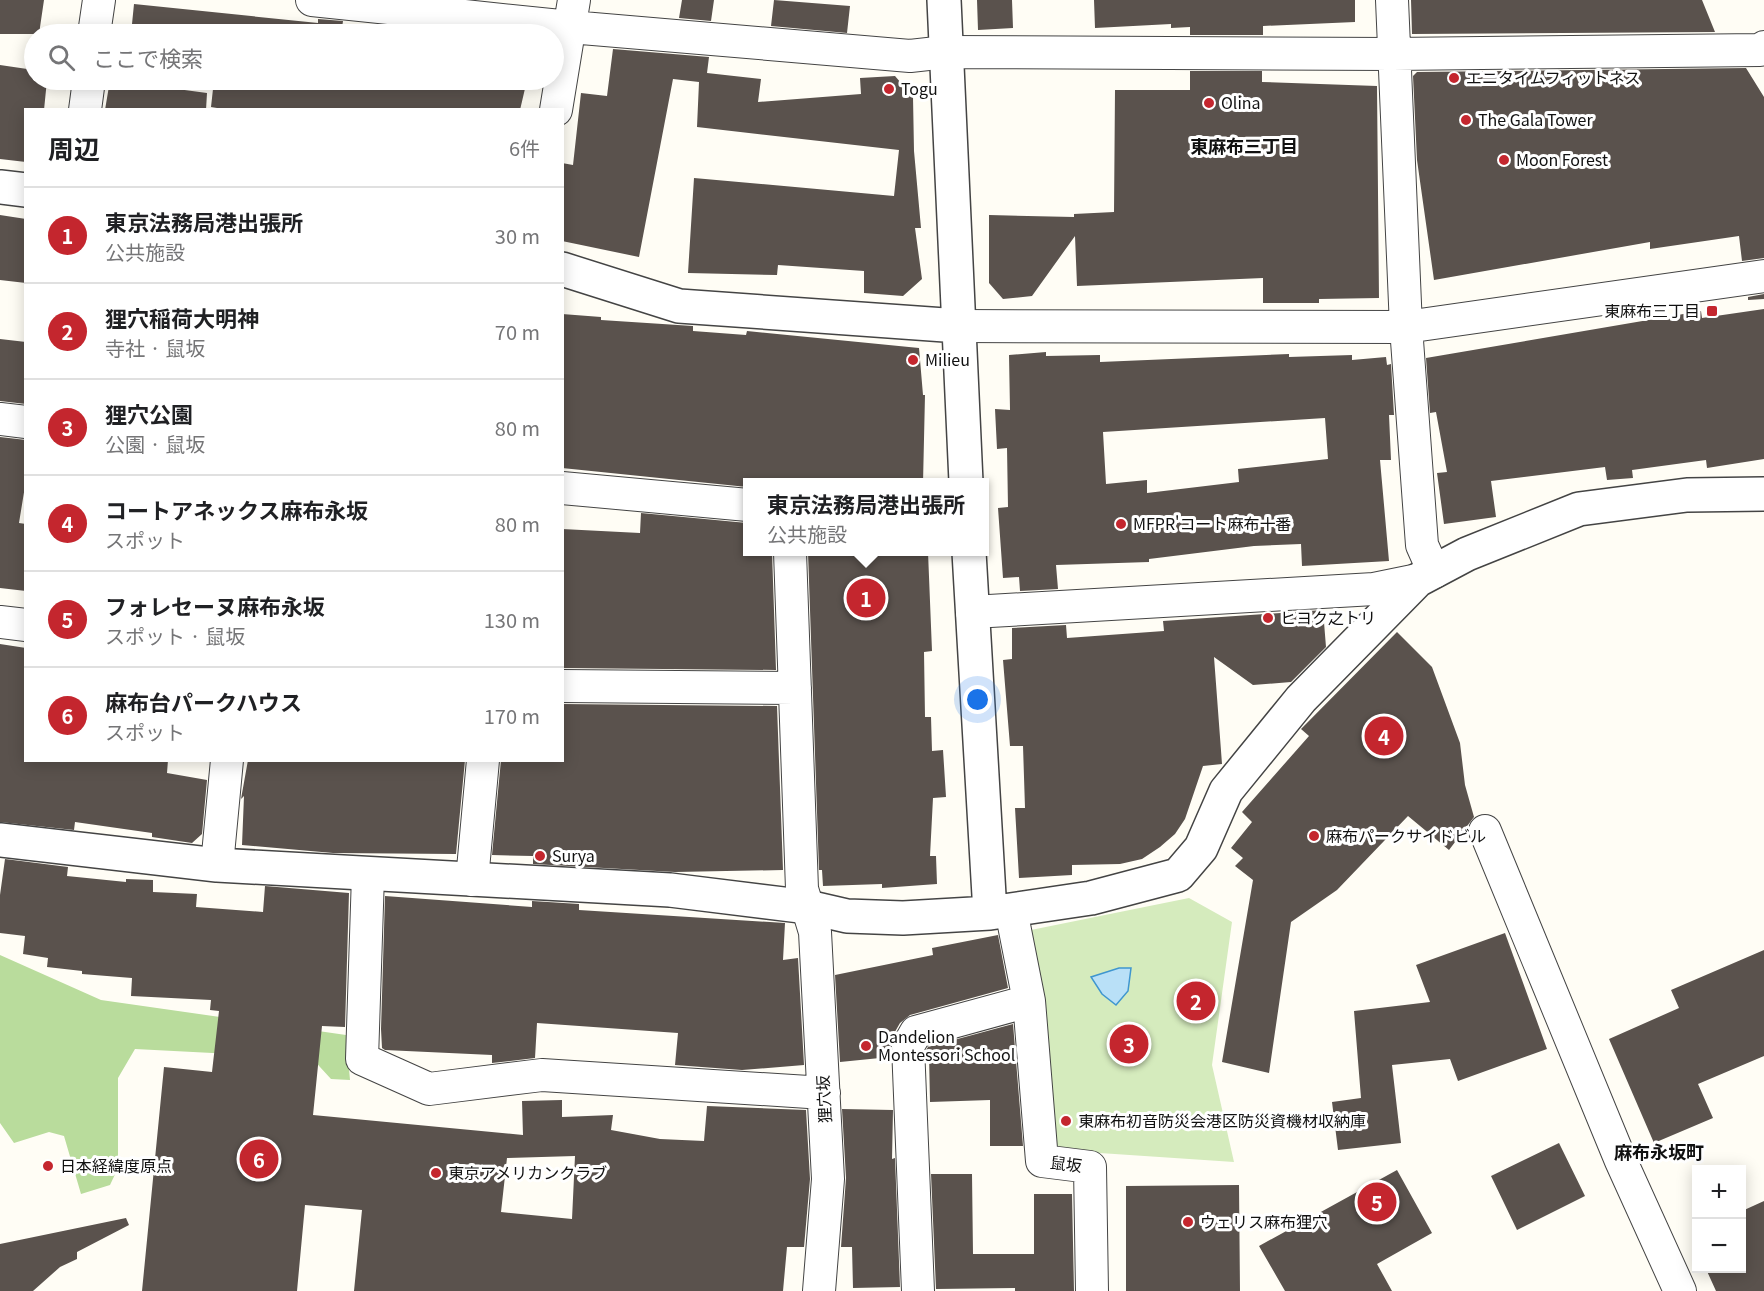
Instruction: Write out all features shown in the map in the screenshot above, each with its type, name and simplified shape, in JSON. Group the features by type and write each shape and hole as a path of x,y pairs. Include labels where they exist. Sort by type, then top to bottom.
{"street":[{"path":"95,24 99,0"},
{"path":"312,0 572,13 910,56 946,52 1393,54 1760,50 1764,47"},
{"path":"944,0 966,478"},
{"path":"1392,0 1406,327 1426,576"},
{"path":"564,62 572,13"},
{"path":"85,108 88,90"},
{"path":"556,108 559,90"},
{"path":"0,187 24,190"},
{"path":"564,270 679,306 959,326 1406,327 1764,276"},
{"path":"0,419 24,422"},
{"path":"564,488 743,505"},
{"path":"972,612 1374,589 1426,576 1467,554 1579,509 1687,495 1764,494"},
{"name":"狸穴坂","path":"790,556 802,889 815,932 828,1179 819,1291"},
{"path":"918,1291 908,1046 916,1032 1029,1001 1000,912 972,612 969,556"},
{"path":"0,840 217,865 670,890 808,907 858,916 903,918 1000,912 1091,898 1178,875 1201,848 1226,791 1301,699 1426,576"},
{"path":"0,622 24,625"},
{"path":"564,686 795,688"},
{"path":"217,865 226,762"},
{"path":"472,880 483,762"},
{"path":"1485,831 1621,1161 1680,1291"},
{"path":"368,875 362,1059 429,1089 542,1075 824,1093"},
{"name":"鼠坂","path":"1029,1001 1042,1161 1090,1167 1092,1291"}],"green space":[{"path":"1189,898 1232,922 1212,1065 1234,1162 1055,1150 1026,931"},
{"path":"0,955 101,1000 346,1035 350,1080 331,1079 309,1055 290,1057 135,1049 118,1078 118,1168 110,1185 81,1194 64,1136 49,1132 14,1143 0,1123"}],"water":[{"path":"1119,968 1131,968 1128,991 1116,1005 1102,994 1091,977"}],"building":[{"path":"0,0 44,0 40,24 24,24 24,34 0,34"},
{"path":"682,0 714,0 711,21 679,18"},
{"path":"774,0 850,6 847,33 771,26"},
{"path":"977,0 1012,0 1013,28 978,30"},
{"path":"1094,0 1355,0 1355,22 1263,26 1263,35 1190,35 1190,27 1171,28 1171,24 1095,28"},
{"path":"1411,0 1702,0 1715,32 1412,34"},
{"path":"134,4 318,23 318,19 343,21 343,24 132,24"},
{"path":"613,49 709,57 707,73 761,79 758,102 861,94 860,78 895,76 913,97 914,151 921,228 915,228 922,279 903,296 864,293 864,271 778,265 777,275 688,273 694,178 894,196 899,150 697,127 699,82 673,79 639,257 564,241 564,163 573,165 581,93 607,96"},
{"path":"0,65 24,69 24,90 46,90 44,108 24,108 24,162 0,159"},
{"path":"1746,68 1764,97 1764,258 1742,261 1739,236 1650,249 1650,242 1434,280 1417,160 1413,76 1417,72"},
{"path":"1190,71 1262,71 1262,82 1377,86 1379,298 1319,299 1319,303 1263,303 1263,278 1077,286 1075,236 1032,296 1003,299 989,283 989,215 1074,217 1074,214 1114,212 1115,90 1190,90"},
{"path":"108,90 185,90 207,93 206,108 105,108"},
{"path":"213,90 525,90 520,108 211,107"},
{"path":"0,215 24,219 24,283 0,280"},
{"path":"1764,294 1764,299 1748,300 1748,297"},
{"path":"1764,309 1764,459 1707,468 1706,460 1632,470 1633,478 1607,480 1605,467 1491,481 1496,517 1444,524 1437,473 1447,472 1436,412 1430,413 1426,358 1701,311 1702,318"},
{"path":"564,314 601,317 601,320 693,326 693,331 746,335 747,331 919,348 923,395 925,395 923,478 743,478 743,487 564,468"},
{"path":"0,339 24,342 24,404 0,401"},
{"path":"1046,352 1046,356 1100,355 1100,362 1289,354 1289,357 1352,355 1352,360 1386,357 1387,365 1391,364 1394,415 1389,415 1391,460 1380,460 1389,561 1302,566 1301,544 1254,546 1149,559 1149,562 1056,565 1058,589 1020,591 1019,577 1003,578 998,508 1008,507 1007,448 997,449 995,409 1010,410 1009,355","holes":["1325,418 1328,459 1238,469 1239,482 1147,493 1147,480 1106,484 1103,432"]},
{"path":"0,437 24,440 24,492 19,523 24,524 24,591 0,588"},
{"path":"641,513 743,523 743,556 772,556 776,670 564,668 564,529 640,533"},
{"path":"808,556 928,556 932,651 924,652 925,717 931,717 932,751 943,750 946,797 933,798 930,856 936,856 937,884 882,888 882,884 823,886 822,870 819,870"},
{"path":"1323,610 1326,647 1291,682 1253,685 1214,657 1222,764 1203,766 1185,819 1175,834 1142,859 1120,864 1072,865 1072,875 1019,878 1015,808 1025,808 1023,746 1010,746 1003,660 1012,659 1012,628 1066,625 1067,638 1164,631 1163,621"},
{"path":"1397,632 1432,667 1460,743 1465,785 1474,817 1449,850 1408,816 1337,890 1291,922 1269,1073 1222,1062 1253,880 1235,866 1243,858 1231,848 1252,822 1242,812 1309,736 1301,729"},
{"path":"0,644 24,648 24,762 168,762 167,773 207,780 202,834 192,843 152,837 152,833 75,822 74,830 0,822"},
{"path":"564,704 777,706 783,870 675,872 533,864 533,856 492,855 501,762 564,762"},
{"path":"248,762 465,762 456,854 333,853 242,845 244,796 241,799"},
{"path":"5,859 68,867 67,876 126,882 126,879 153,880 153,892 197,894 196,907 263,912 265,886 349,893 345,1027 322,1026 313,1115 523,1135 522,1101 562,1100 562,1117 613,1115 611,1130 660,1139 704,1141 707,1106 806,1110 810,1179 804,1247 787,1247 783,1291 354,1291 362,1210 305,1205 297,1291 142,1291 164,1067 212,1072 219,1011 210,1010 211,1000 131,996 132,978 82,974 82,971 47,967 48,958 23,954 25,936 0,933 0,895","holes":["575,1156 572,1219 501,1212 507,1158"]},
{"path":"385,896 532,907 532,901 579,904 579,910 785,923 783,960 798,958 804,1065 742,1070 675,1065 678,1033 537,1023 535,1058 492,1063 492,1055 385,1050 382,1048 381,1029"},
{"path":"1505,933 1547,1049 1458,1081 1450,1059 1392,1065 1401,1143 1338,1150 1332,1102 1361,1098 1354,1011 1430,1002 1416,965"},
{"path":"998,935 1008,988 910,1015 900,1023 892,1037 890,1057 840,1062 835,975 933,955 932,948"},
{"path":"1764,950 1764,1056 1698,1084 1713,1118 1654,1143 1609,1039 1679,1008 1671,990"},
{"path":"1013,1024 1023,1146 990,1146 990,1100 930,1102 929,1054 926,1054 926,1050 928,1047"},
{"path":"842,1109 893,1110 892,1159 895,1158 900,1287 853,1288 852,1247 841,1247 846,1178"},
{"path":"1559,1143 1585,1196 1517,1230 1491,1176"},
{"path":"1397,1170 1432,1233 1377,1264 1392,1291 1285,1291 1259,1246"},
{"path":"931,1174 972,1174 973,1254 1034,1254 1034,1194 1072,1194 1074,1291 1015,1291 1015,1288 936,1289"},
{"name":"ウェリス麻布狸穴","path":"1239,1185 1240,1291 1126,1291 1126,1186"},
{"path":"1764,1201 1764,1291 1716,1291 1708,1273 1746,1273 1746,1209"},
{"path":"126,1218 129,1225 77,1252 77,1259 60,1267 33,1291 0,1291 0,1244"}],"place":[{"name":"エニタイムフィットネス","path":"1454,78"},
{"name":"Togu","path":"889,89"},
{"name":"Olina","path":"1209,103"},
{"name":"The Gala Tower","path":"1466,120"},
{"name":"Moon Forest","path":"1504,160"},
{"name":"東麻布三丁目","path":"1712,311"},
{"name":"Milieu","path":"913,360"},
{"name":"MFPR'コート麻布十番","path":"1121,524"},
{"name":"東京法務局港出張所","path":"866,598"},
{"name":"ヒヨク之トリ","path":"1268,618"},
{"name":"コートアネックス麻布永坂","path":"1384,736"},
{"name":"麻布パークサイドビル","path":"1314,836"},
{"name":"Surya","path":"540,856"},
{"name":"狸穴稲荷大明神","path":"1196,1001"},
{"name":"狸穴公園","path":"1129,1044"},
{"name":"Dandelion Montessori School","path":"866,1046"},
{"name":"東麻布初音防災会港区防災資機材収納庫","path":"1066,1121"},
{"name":"麻布台パークハウス","path":"259,1159"},
{"name":"日本経緯度原点","path":"48,1166"},
{"name":"東京アメリカンクラブ","path":"436,1173"},
{"name":"フォレセーヌ麻布永坂","path":"1377,1202"},
{"name":"ウェリス麻布狸穴","path":"1188,1222"}],"district":[{"name":"東麻布三丁目","path":"1244,147"},
{"name":"麻布永坂町","path":"1659,1153"}]}
